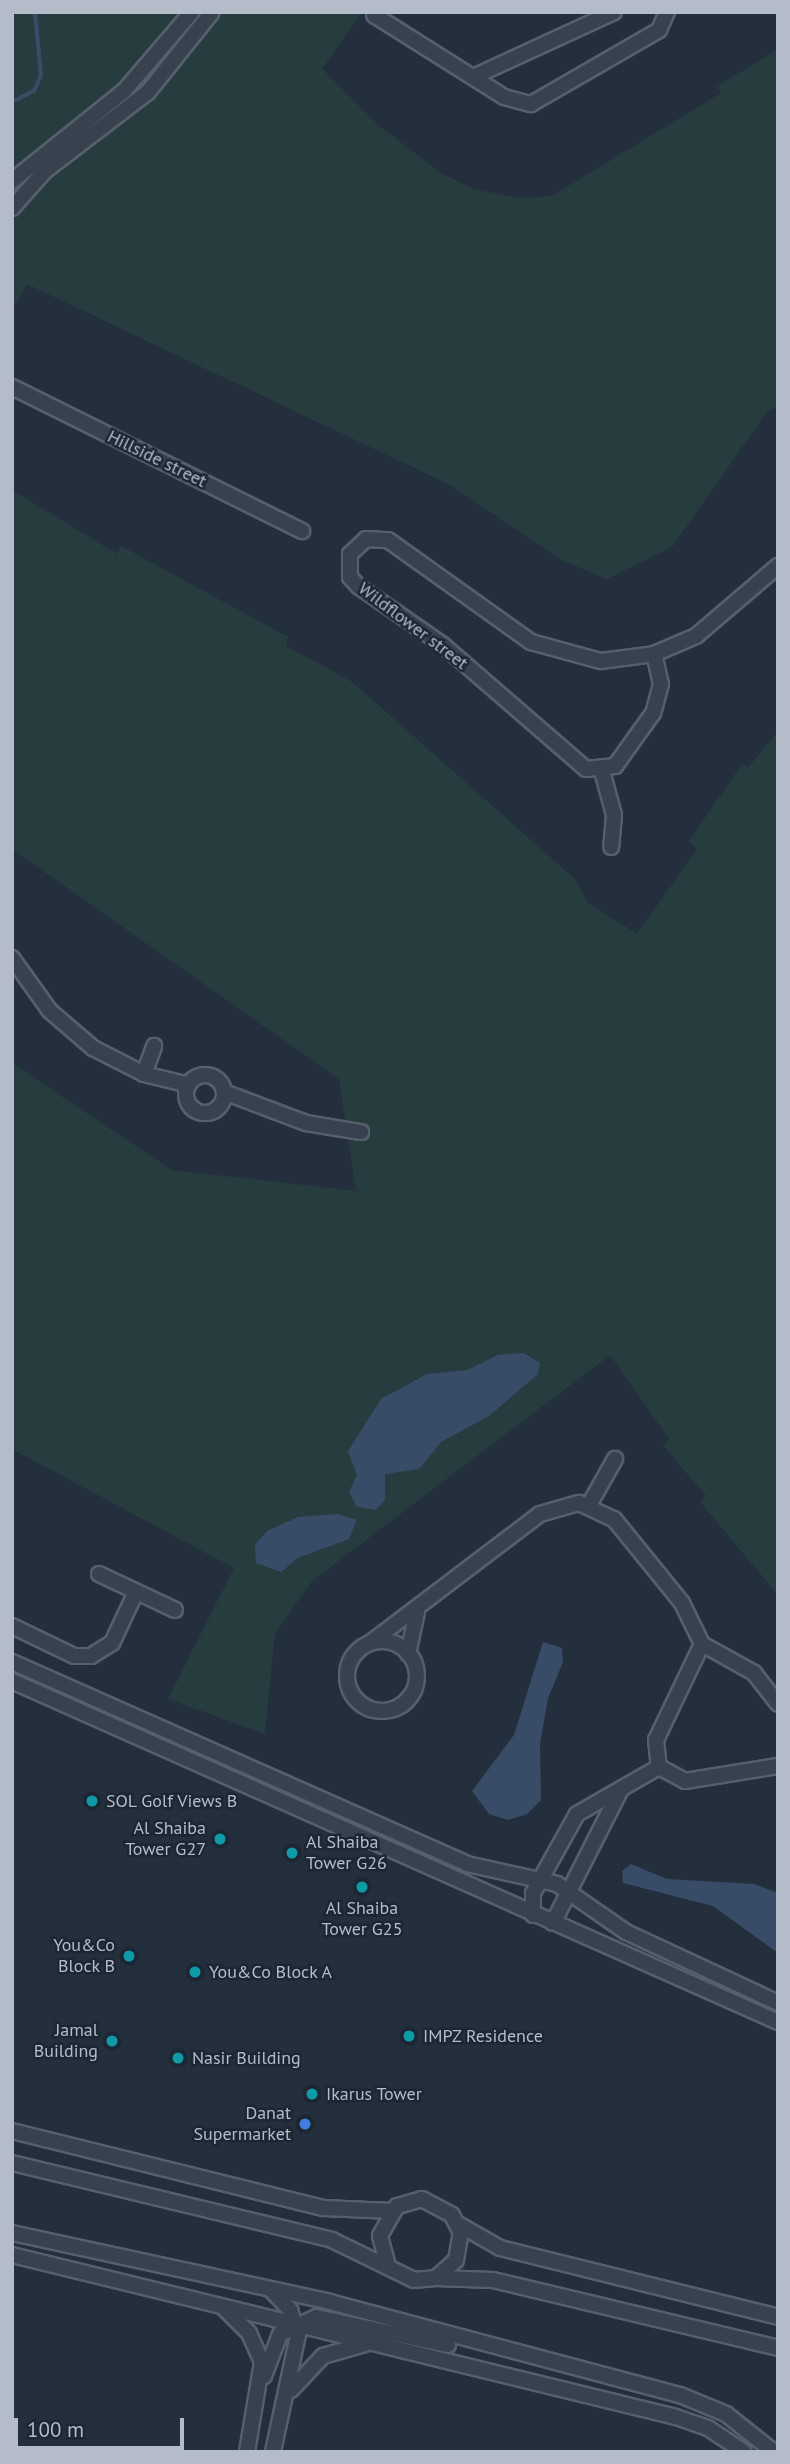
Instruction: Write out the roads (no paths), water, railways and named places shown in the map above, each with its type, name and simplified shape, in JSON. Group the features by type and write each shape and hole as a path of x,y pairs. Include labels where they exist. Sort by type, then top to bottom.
{"street":[{"path":"12,181 124,91 192,12"},
{"path":"12,208 45,171 148,92 212,12"},
{"path":"473,77 614,12"},
{"path":"374,15 512,102 540,103 659,30 667,12"},
{"name":"Hillside street","path":"12,387 302,531"},
{"name":"Wildflower street","path":"602,771 580,765 443,645 358,586 350,577 350,554 366,539 388,540 515,632 556,652 601,661 654,654 715,624 778,566"},
{"path":"611,847 614,815 602,771 621,761 656,706 661,684 654,654"},
{"path":"12,958 64,1024 144,1074 188,1086 209,1076 224,1092 306,1123 361,1132"},
{"path":"144,1074 154,1046"},
{"path":"188,1086 187,1098 199,1112 217,1109 224,1092"},
{"path":"589,1505 615,1460"},
{"path":"370,1643 395,1644 408,1654 416,1671 410,1697 387,1711 368,1708 349,1689 347,1670 370,1643 540,1514 568,1503 589,1505 621,1526 682,1603 702,1644 754,1673 778,1704"},
{"path":"99,1574 175,1610"},
{"path":"12,1626 74,1656 91,1656 111,1643 136,1591"},
{"path":"408,1654 419,1607"},
{"path":"659,1767 656,1740 702,1644"},
{"path":"12,1662 467,1864 569,1891 626,1932 778,2003"},
{"path":"12,1681 778,2022"},
{"path":"659,1767 685,1781 778,1766"},
{"path":"533,1914 533,1894 542,1882 566,1833 584,1807 659,1767"},
{"path":"553,1923 590,1842 620,1790"},
{"path":"566,1833 583,1830 590,1842"},
{"path":"12,2132 324,2208 392,2211 411,2200 434,2201 458,2224 500,2248 778,2317"},
{"path":"12,2163 317,2236 387,2262 414,2280 493,2280 778,2348"},
{"path":"387,2262 380,2236 392,2211"},
{"path":"436,2278 460,2251 458,2224"},
{"path":"12,2233 267,2287 505,2353 697,2401 740,2422 774,2452"},
{"path":"12,2255 691,2421 744,2452"},
{"path":"267,2287 286,2304 295,2324 298,2342 273,2452"},
{"path":"221,2306 249,2333 264,2376"},
{"path":"247,2452 275,2340 295,2324 326,2318 505,2353"},
{"path":"288,2394 323,2356 374,2342"}],"water":[{"path":"524,1353 540,1363 538,1374 489,1416 441,1442 419,1469 385,1474 385,1500 375,1510 357,1507 349,1492 357,1475 348,1451 381,1399 427,1374 467,1370 498,1355"},
{"path":"338,1514 357,1520 349,1539 298,1558 281,1572 256,1563 255,1545 267,1531 298,1517"},
{"path":"543,1642 562,1648 563,1662 548,1698 540,1744 541,1800 527,1814 508,1820 489,1814 472,1791 514,1735"},
{"path":"631,1864 667,1879 754,1884 778,1893 778,1953 713,1906 623,1883 622,1871"}],"waterway":[{"path":"12,102 34,91 41,76 35,12"}],"place":[{"name":"SOL Golf Views B","path":"92,1801"},
{"name":"Al Shaiba Tower G27","path":"220,1839"},
{"name":"Al Shaiba Tower G26","path":"292,1853"},
{"name":"Al Shaiba Tower G25","path":"362,1887"},
{"name":"You&Co Block B","path":"129,1956"},
{"name":"You&Co Block A","path":"195,1972"},
{"name":"IMPZ Residence","path":"409,2036"},
{"name":"Jamal Building","path":"112,2041"},
{"name":"Nasir Building","path":"178,2058"},
{"name":"Ikarus Tower","path":"312,2094"},
{"name":"Danat Supermarket","path":"305,2124"}]}
